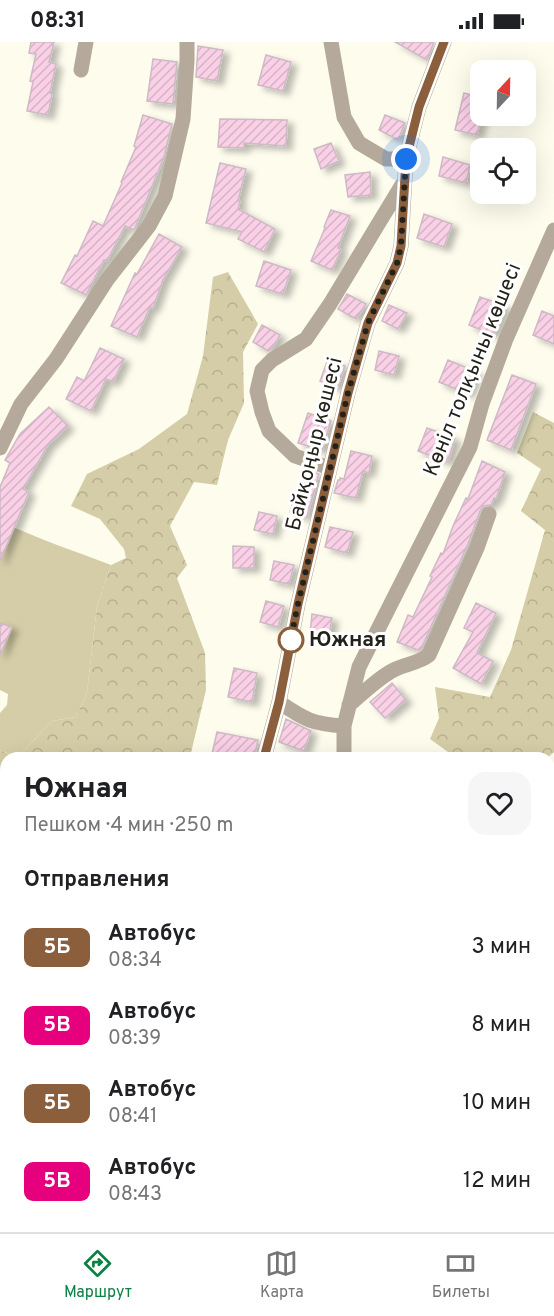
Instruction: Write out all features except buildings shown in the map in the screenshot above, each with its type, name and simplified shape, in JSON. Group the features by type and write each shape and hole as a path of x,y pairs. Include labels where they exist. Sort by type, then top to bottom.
{"street":[{"path":"81,70 86,42"},
{"path":"0,448 21,404 56,359 107,280 148,226 165,196 183,119 187,42"},
{"path":"331,42 344,117 359,143 386,159 406,159"},
{"name":"Байқоңыр көшесі","path":"266,752 279,702 298,604 348,393 368,323 397,263 401,246 406,159 419,107 444,42"},
{"path":"330,468 295,456 269,431 257,391 262,370 272,360 306,339 404,183"},
{"name":"Көніл толқыны көшесі","path":"344,752 344,726 359,667 470,447 482,404 506,339 554,230"},
{"path":"348,705 390,671 422,660 429,655 477,548 489,514"},
{"path":"279,702 308,720 321,724 344,726"}],"green space":[{"path":"228,272 258,324 243,352 244,403 228,440 217,485 194,482 170,526 187,565 177,578 205,653 206,690 191,752 23,752 52,721 76,717 87,692 97,606 111,565 126,558 124,549 100,519 71,506 87,474 139,449 187,414 203,356 213,277"},
{"path":"533,412 554,423 554,752 448,752 430,739 439,718 435,687 490,697 511,650 545,530 521,511 541,469 517,453"},
{"path":"0,521 111,565 97,606 87,692 76,717 52,721 23,752 5,752 0,750 0,713 7,705 8,694 0,690"}],"bus line":[{"name":"5Б","path":"266,752 279,702 298,604 348,393 368,323 397,263 401,246 406,159 419,107 444,42"}],"place":[{"name":"Южная","path":"291,640"}],"route":[{"path":"291,640 290,643 348,393 368,323 397,263 401,246 406,159"}]}
